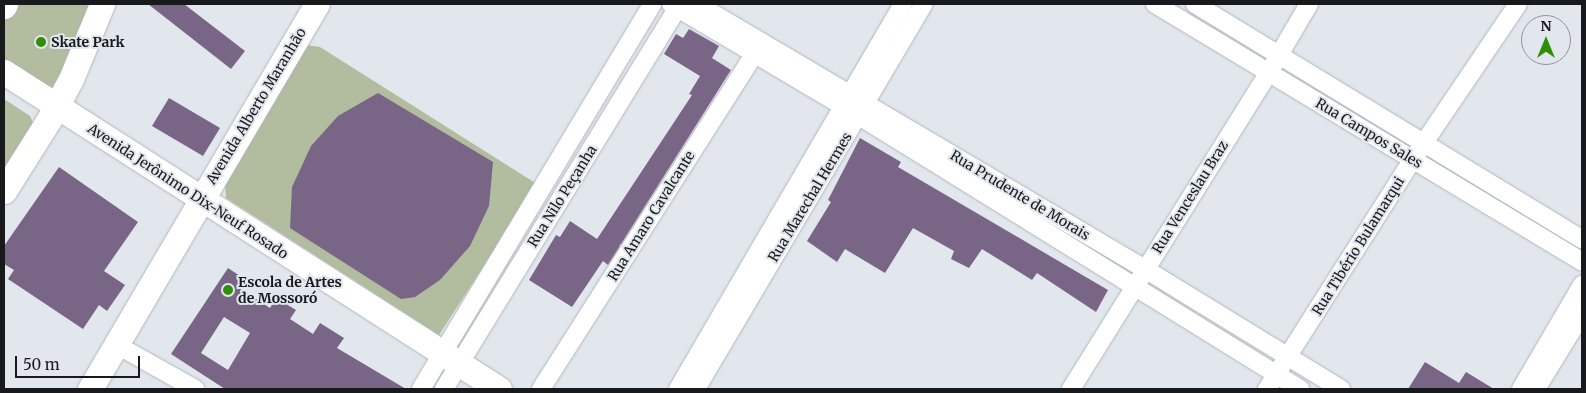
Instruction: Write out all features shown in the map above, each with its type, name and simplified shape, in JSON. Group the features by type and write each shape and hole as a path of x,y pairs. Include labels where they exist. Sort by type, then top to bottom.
{"main road":[{"path":"4,191 54,112 72,79 102,4"},
{"name":"Avenida Alberto Maranhão","path":"90,389 196,206 317,4"},
{"path":"4,72 54,112"},
{"name":"Avenida Jerônimo Dix-Neuf Rosado","path":"4,89 54,112 477,389"},
{"name":"Avenida Jerônimo Dix-Neuf Rosado","path":"447,369 499,389"}],"street":[{"name":"Rua Nilo Peçanha","path":"447,369 652,4"},
{"name":"Rua Prudente de Morais","path":"697,4 758,48"},
{"name":"Rua Marechal Hermes","path":"678,389 903,4"},
{"name":"Rua Marechal Hermes","path":"696,389 924,4"},
{"name":"Rua Campos Sales","path":"1155,4 1582,262"},
{"name":"Rua Campos Sales","path":"1195,4 1582,239"},
{"name":"Rua Venceslau Braz","path":"1071,389 1269,72 1309,4"},
{"name":"Rua Tibério Bulamarqui","path":"1272,382 1424,142 1518,4"},
{"name":"Rua Nilo Peçanha","path":"421,389 447,369 676,5"},
{"name":"Rua Prudente de Morais","path":"676,5 758,48 846,99 1134,286 1272,382 1300,389"},
{"name":"Rua Amaro Cavalcante","path":"541,389 758,48"},
{"name":"Rua Prudente de Morais","path":"862,109 1145,269 1341,389"},
{"path":"1521,389 1582,285"},
{"path":"1536,389 1582,314"},
{"path":"117,345 195,389"}],"green space":[{"name":"Skate Park","path":"15,4 94,4 56,93 4,66 4,17"},
{"path":"306,45 320,47 537,184 439,335 226,198 225,182"},
{"path":"4,99 30,116 34,125 4,175"}],"building":[{"path":"148,4 184,4 245,51 231,69"},
{"path":"689,29 719,46 712,58 731,70 608,265 603,261 572,307 529,280 556,235 560,237 570,221 597,239 692,95 689,94 700,76 664,54 676,34 683,38"},
{"path":"378,93 493,162 489,206 470,246 440,280 415,297 401,299 290,228 292,187 311,146 338,116"},
{"path":"169,98 220,128 203,156 152,126"},
{"path":"860,138 901,162 898,167 1108,290 1096,312 1037,273 1032,280 982,249 969,268 951,259 954,251 913,228 885,273 845,249 837,262 807,241 831,202 828,200"},
{"path":"59,167 138,222 104,271 125,285 107,311 99,305 83,329 8,279 14,270 4,264 4,246"},
{"path":"228,268 243,278 237,287 270,308 276,298 296,310 290,319 313,334 320,323 344,338 337,348 406,389 225,389 171,354","holes":["224,317 250,333 228,370 201,353"]},
{"path":"1425,362 1459,383 1466,372 1494,389 1408,389"}],"place":[{"name":"Skate Park","path":"41,42"},
{"name":"Escola de Artes de Mossoró","path":"228,290"}]}
